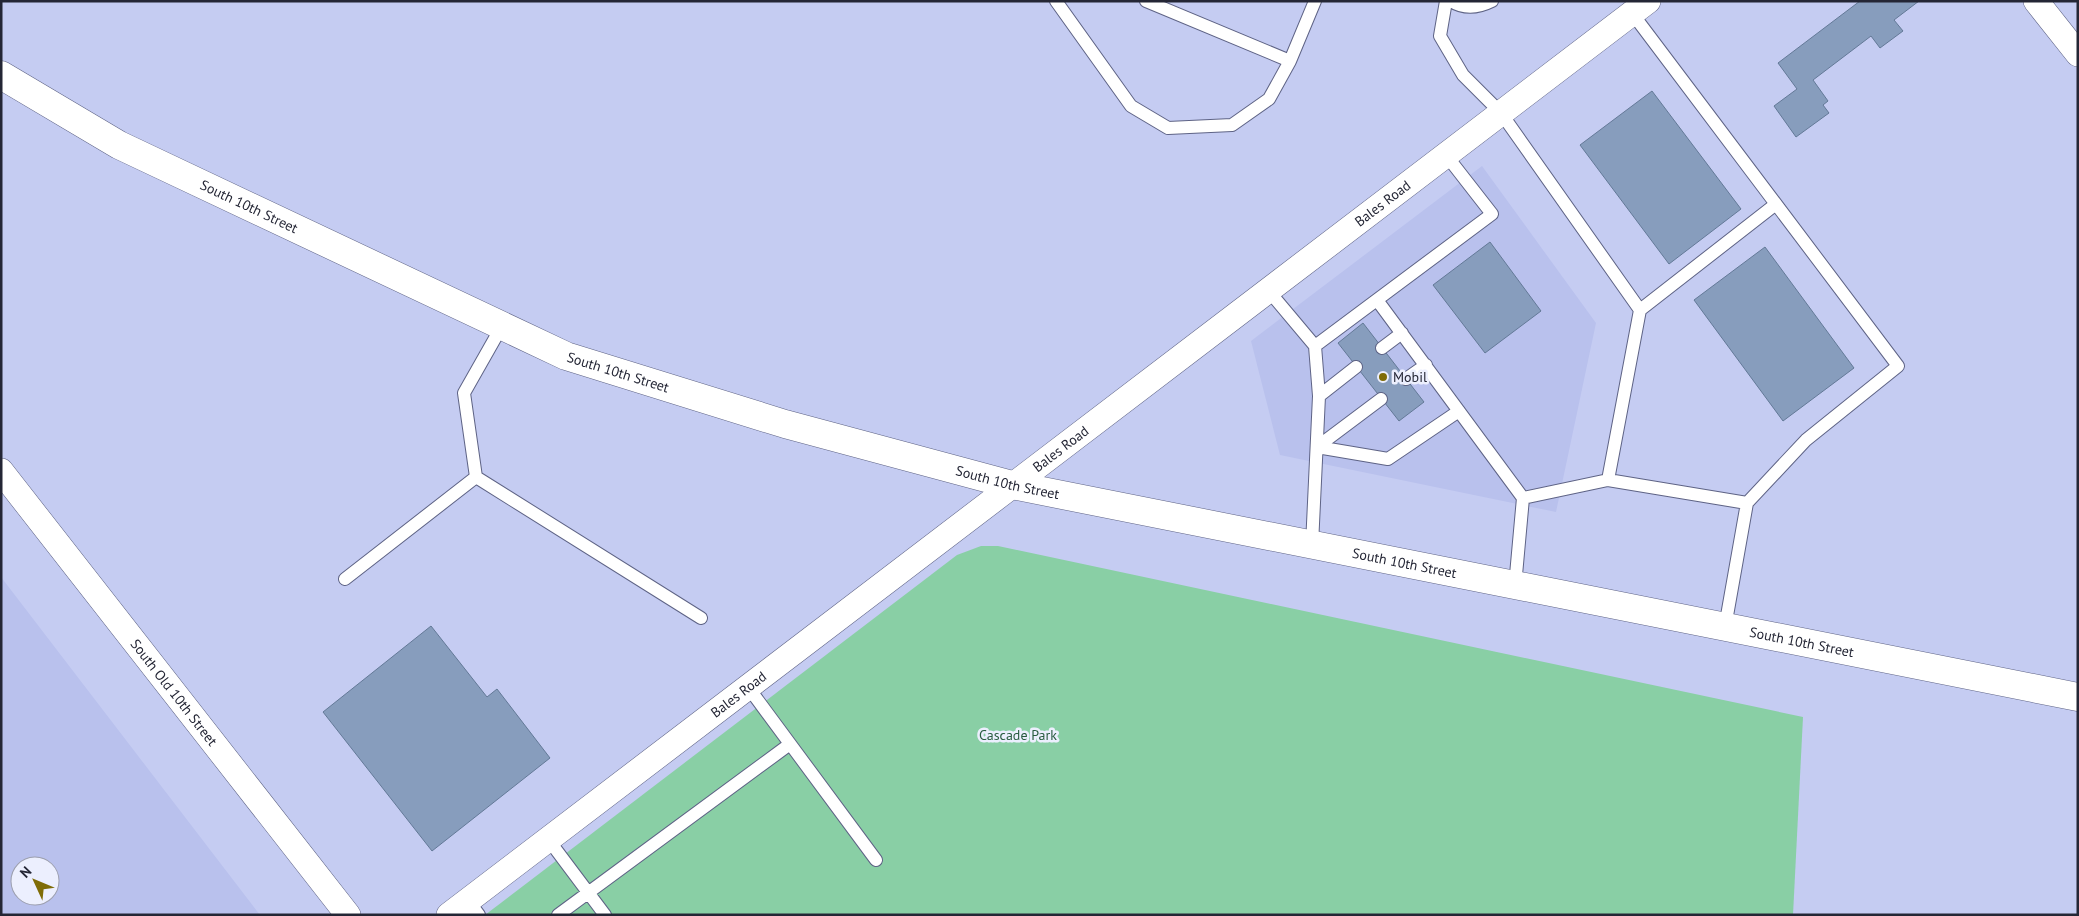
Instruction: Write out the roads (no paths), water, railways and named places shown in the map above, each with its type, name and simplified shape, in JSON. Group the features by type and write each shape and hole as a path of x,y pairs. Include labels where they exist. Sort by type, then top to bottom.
{"main road":[{"name":"South 10th Street","path":"1,75 119,145 566,356 785,424 1012,485 2078,697"}],"street":[{"path":"2036,1 2078,54"},
{"name":"Bales Road","path":"465,910 548,839 1640,7"},
{"name":"South Old 10th Street","path":"1,471 348,915"}],"lane":[{"path":"1056,1 1132,106 1168,128 1232,125 1270,99 1290,61 1315,1"},
{"path":"1146,1 1290,61"},
{"path":"1446,1 1440,36 1463,74 1501,113 1640,310"},
{"path":"1451,1 1457,6 1469,8 1482,7 1492,1"},
{"path":"1640,7 1776,204 1898,366 1806,440 1747,503 1725,627"},
{"path":"1315,346 1492,214 1446,155"},
{"path":"1608,480 1640,310 1776,204"},
{"path":"1268,290 1315,346 1319,396 1312,545"},
{"path":"1377,300 1523,498 1515,586"},
{"path":"502,326 464,393 476,477 701,618"},
{"path":"1382,348 1402,332"},
{"path":"1406,379 1426,365"},
{"path":"1319,396 1356,367"},
{"path":"1317,447 1381,398"},
{"path":"1317,447 1388,459 1459,411"},
{"path":"345,579 476,477"},
{"path":"1523,498 1608,480 1747,503"},
{"path":"748,687 876,860"},
{"path":"558,915 790,744"},
{"path":"548,839 605,915"}],"place":[{"name":"Mobil","path":"1383,377"}],"park label":[{"name":"Cascade Park","path":"1018,735"}]}
